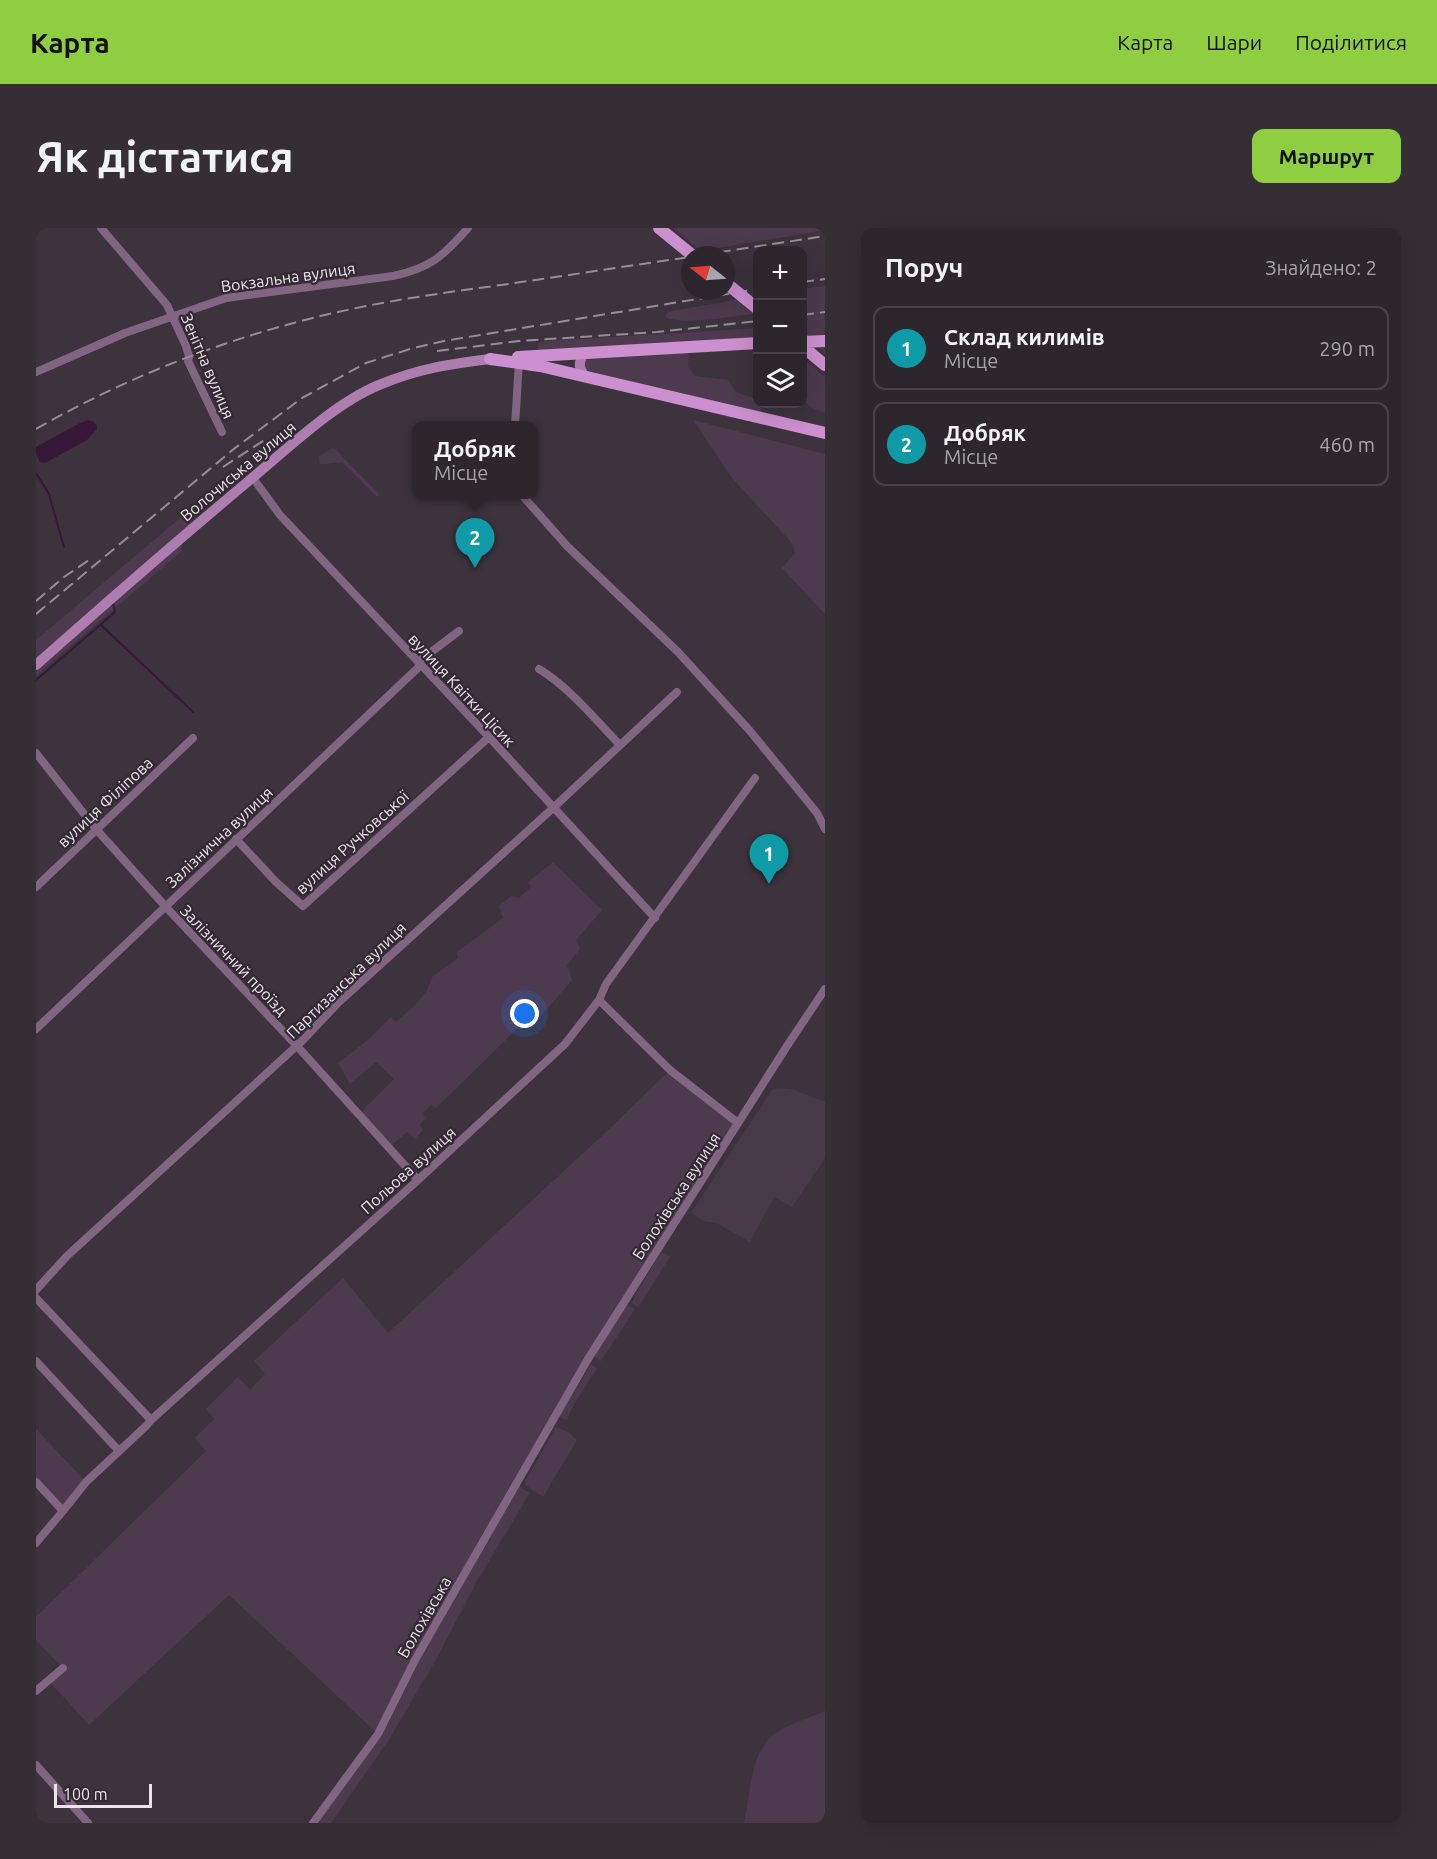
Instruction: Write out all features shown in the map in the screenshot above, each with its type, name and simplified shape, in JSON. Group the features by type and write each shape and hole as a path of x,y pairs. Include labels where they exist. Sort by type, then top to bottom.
{"main road":[{"path":"659,228 681,246"},
{"path":"735,290 753,305"},
{"path":"807,342 825,341"},
{"path":"490,359 519,360 753,343"},
{"path":"807,350 825,365"},
{"path":"583,354 579,362 579,369 585,377"},
{"name":"Волочиська вулиця","path":"36,665 131,580 318,424 357,396 421,369 490,359"},
{"path":"519,360 825,433"}],"street":[{"name":"Зенітна вулиця","path":"101,228 167,304 186,346 189,362 222,432"},
{"name":"Вокзальна вулиця","path":"36,372 125,333 226,298 413,272 432,263 468,228"},
{"path":"515,421 519,360"},
{"name":"вулиця Квітки Цісик","path":"253,478 280,515 655,918"},
{"path":"524,499 567,546 686,661 750,730 817,813 825,829"},
{"name":"Залізнична вулиця","path":"36,1029 420,664 459,631"},
{"path":"538,669 552,677 568,691 619,744"},
{"name":"Партизанська вулиця","path":"36,1290 67,1256 297,1046 339,1002 677,692"},
{"name":"вулиця Ручковської","path":"236,839 276,882 303,906 489,737"},
{"name":"вулиця Філіпова","path":"36,887 193,738"},
{"name":"Залізничний проїзд","path":"36,753 96,829 418,1180"},
{"name":"Польова вулиця","path":"36,1543 86,1482 151,1420 418,1180 565,1044 599,1000 606,984 755,778"},
{"name":"Болохівська вулиця","path":"553,1419 624,1300 825,989"},
{"path":"599,1000 670,1070 738,1123"},
{"path":"36,1298 151,1420"},
{"path":"36,1361 119,1451"},
{"name":"Болохівська","path":"313,1823 378,1734 415,1660 553,1419"},
{"path":"36,1482 63,1512"},
{"path":"36,1691 63,1668"},
{"path":"36,1765 88,1823"}],"shaded area":[{"path":"674,228 825,228 825,230 731,246 695,246"},
{"path":"825,286 825,353 811,341 807,342 807,288"},
{"path":"753,297 753,314 695,321 673,320 665,317 667,313 673,311"},
{"path":"753,328 753,343 689,347 688,366 695,376 728,380 736,392 753,398 753,408 762,409 760,413 585,373 582,354 538,356 538,343"},
{"path":"807,361 825,377 825,413 807,404"},
{"path":"88,420 94,422 97,429 87,440 45,463 40,462 36,454 36,447"},
{"path":"693,420 825,454 825,614 782,568 795,553 791,542 732,478"},
{"path":"332,448 379,496 376,496 343,463 320,464 319,457"},
{"path":"189,517 192,520 191,525 36,658 36,640 180,518"},
{"path":"177,544 182,546 182,551 36,676 36,668"},
{"path":"553,862 602,910 576,940 580,949 567,965 572,980 541,1016 530,1004 514,1018 519,1027 436,1108 431,1105 423,1113 425,1118 420,1125 423,1130 415,1139 407,1132 390,1147 359,1114 394,1079 376,1062 350,1084 338,1063 368,1040 391,1017 396,1022 413,1007 426,991 432,977 458,958 457,952 503,918 499,906 511,896 519,898 531,887 528,882"},
{"path":"670,1070 738,1123 681,1211 516,1485 530,1493 477,1581 437,1658 388,1741 331,1823 313,1823 378,1734 229,1595 89,1725 48,1680 62,1667 36,1640 36,1617 206,1451 195,1438 214,1419 206,1409 238,1377 250,1390 265,1374 254,1361 343,1278 388,1333"},
{"path":"792,1089 825,1102 825,1158 792,1207 774,1197 750,1242 718,1224 706,1222 691,1213 772,1090"},
{"path":"665,1253 670,1257 638,1307 632,1303 635,1295 660,1254"},
{"path":"626,1305 635,1309 601,1361 593,1356"},
{"path":"591,1365 597,1368 567,1420 559,1417"},
{"path":"556,1427 568,1432 577,1440 543,1497 524,1484"},
{"path":"36,1429 86,1482 63,1511 36,1482"},
{"path":"825,1711 825,1823 744,1823 755,1764 765,1744 783,1729"}],"waterway":[{"path":"36,473 49,494 64,547"},
{"path":"36,680 114,613 113,604"},
{"path":"101,625 193,712"}],"railway":[{"path":"735,250 825,236"},
{"path":"36,429 100,395 201,352 305,320 402,300 681,258"},
{"path":"807,281 825,279"},
{"path":"36,614 235,448 302,398 366,363 444,341 753,290"},
{"path":"807,314 825,312"},
{"path":"437,351 519,341 657,332 753,322"},
{"path":"223,467 266,439"},
{"path":"36,601 64,577 89,560"}],"place":[{"name":"Добряк","path":"475,568"},
{"name":"Склад килимів","path":"769,884"}]}
